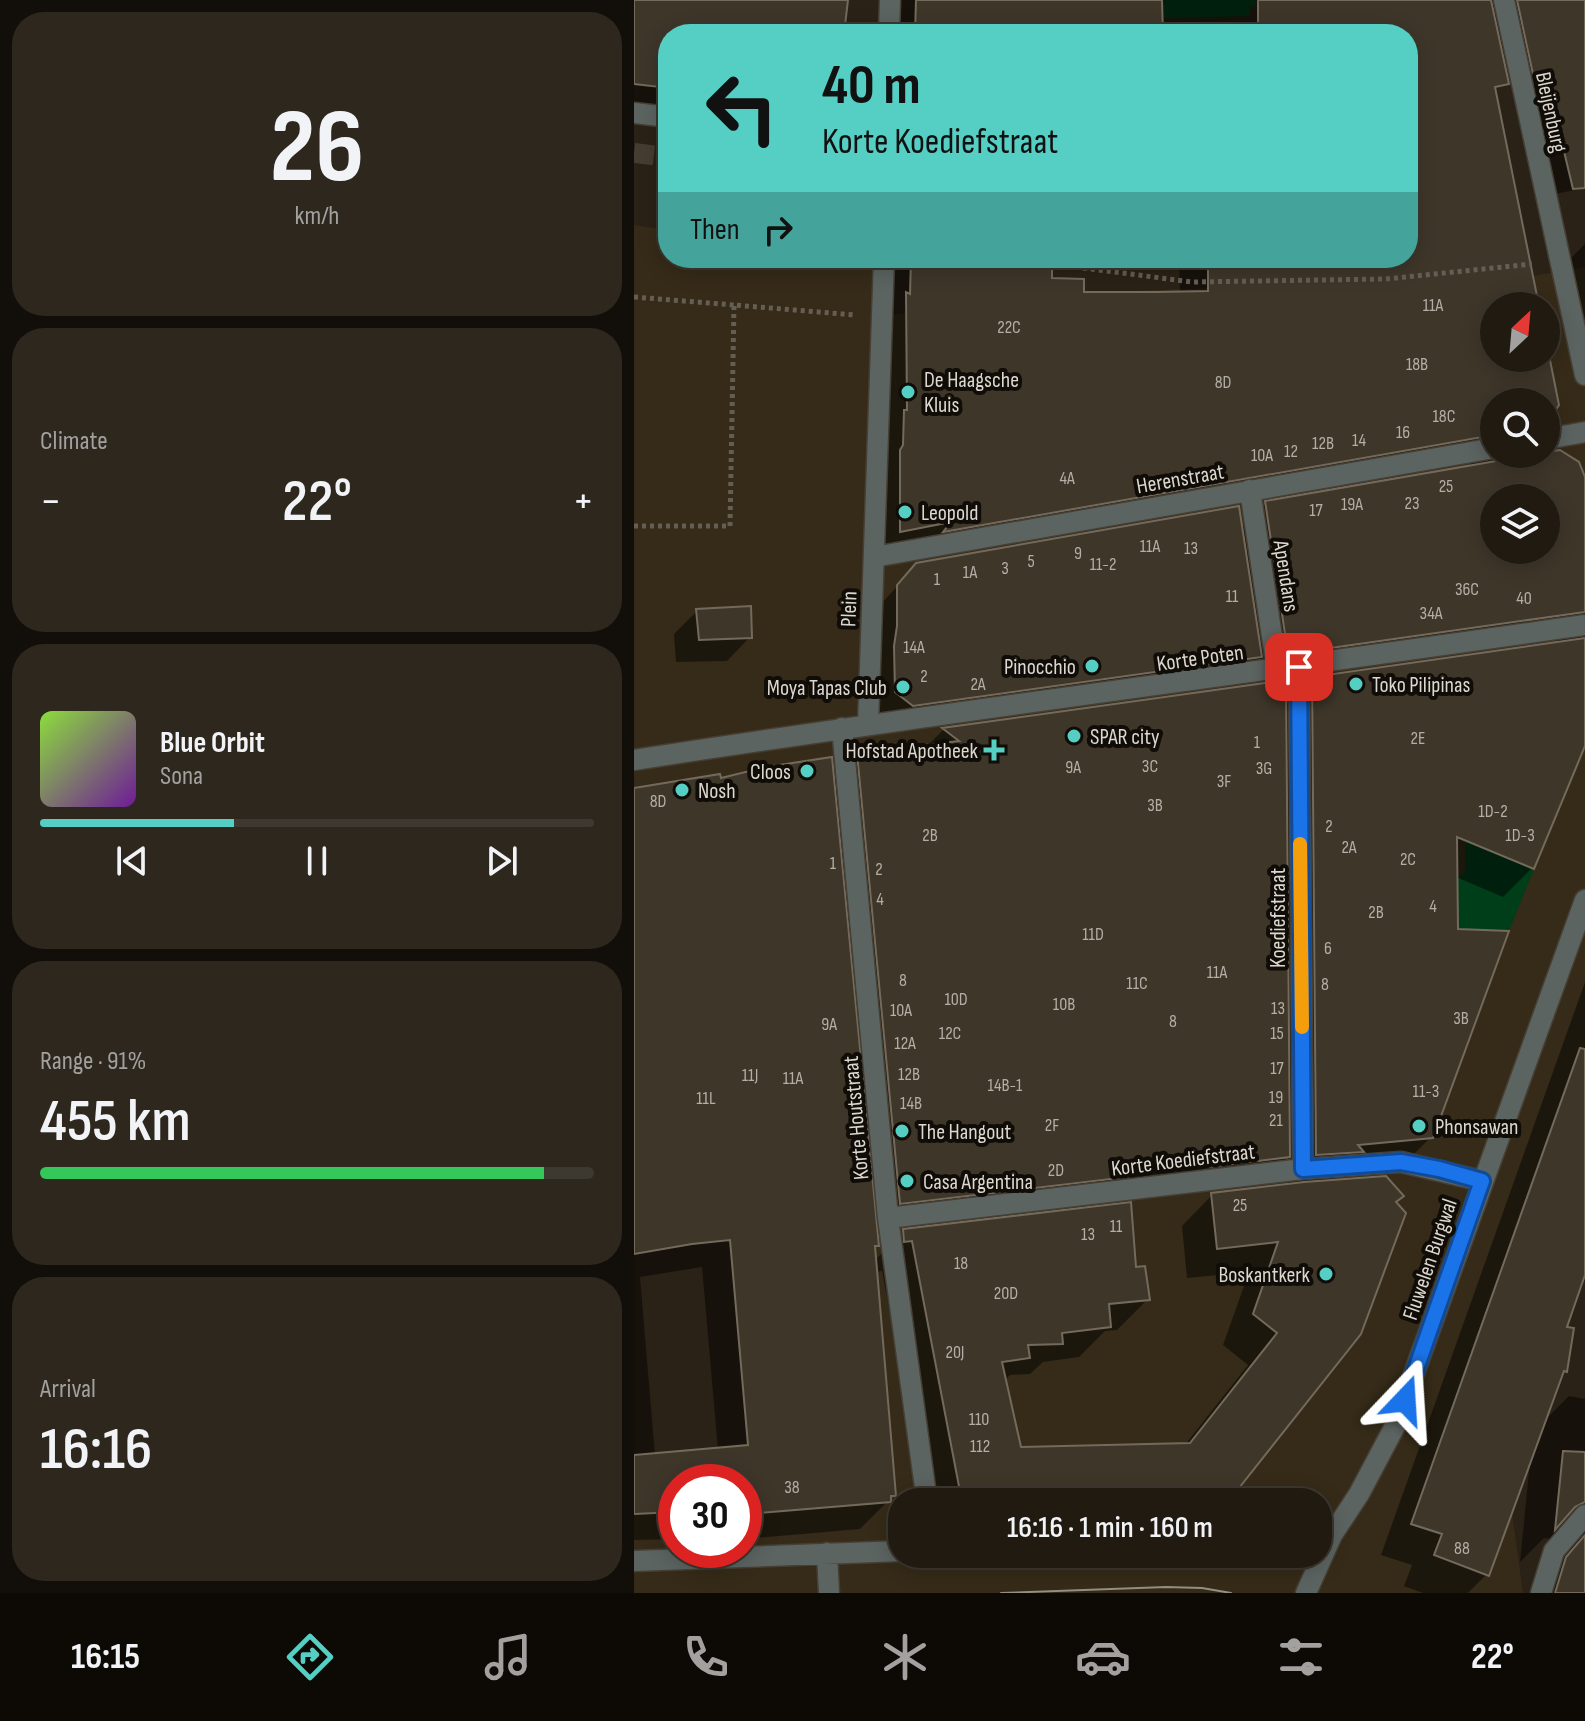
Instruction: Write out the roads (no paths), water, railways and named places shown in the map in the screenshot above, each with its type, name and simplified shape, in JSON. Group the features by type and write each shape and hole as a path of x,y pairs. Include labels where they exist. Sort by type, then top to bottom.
{"street":[{"path":"889,24 890,0"},
{"name":"Bleijenburg","path":"1504,0 1585,375"},
{"path":"634,113 658,116"},
{"name":"Plein","path":"868,725 884,268"},
{"path":"1560,436 1585,432"},
{"name":"Herenstraat","path":"874,557 1480,450"},
{"name":"Apendans","path":"1250,490 1277,670"},
{"name":"Korte Poten","path":"868,725 1585,625"},
{"name":"Koediefstraat","path":"1299,667 1303,1169"},
{"path":"634,760 868,725"},
{"name":"Korte Houtstraat","path":"842,728 888,1218 925,1488"},
{"name":"Fluwelen Burgwal","path":"1332,1527 1359,1494 1395,1426 1585,900"},
{"name":"Korte Koediefstraat","path":"888,1218 1303,1169 1401,1162 1482,1181"},
{"path":"1541,1593 1554,1551 1585,1515"},
{"path":"634,1561 888,1551"},
{"path":"827,1553 829,1593"},
{"name":"Fluwelen Burgwal","path":"1306,1593 1314,1568"}],"tunnel":[{"path":"634,153 658,156"}],"tram line":[{"path":"1001,1593 1166,1587 1231,1593"}],"place":[{"name":"De Haagsche Kluis","path":"908,392"},
{"name":"Leopold","path":"905,512"},
{"name":"Pinocchio","path":"1092,666"},
{"name":"Toko Pilipinas","path":"1356,684"},
{"name":"Moya Tapas Club","path":"903,687"},
{"name":"SPAR city","path":"1074,736"},
{"name":"Hofstad Apotheek","path":"994,750"},
{"name":"Cloos","path":"807,771"},
{"name":"Nosh","path":"682,790"},
{"name":"Phonsawan","path":"1419,1126"},
{"name":"The Hangout","path":"902,1131"},
{"name":"Casa Argentina","path":"907,1181"},
{"name":"Boskantkerk","path":"1326,1274"}]}
